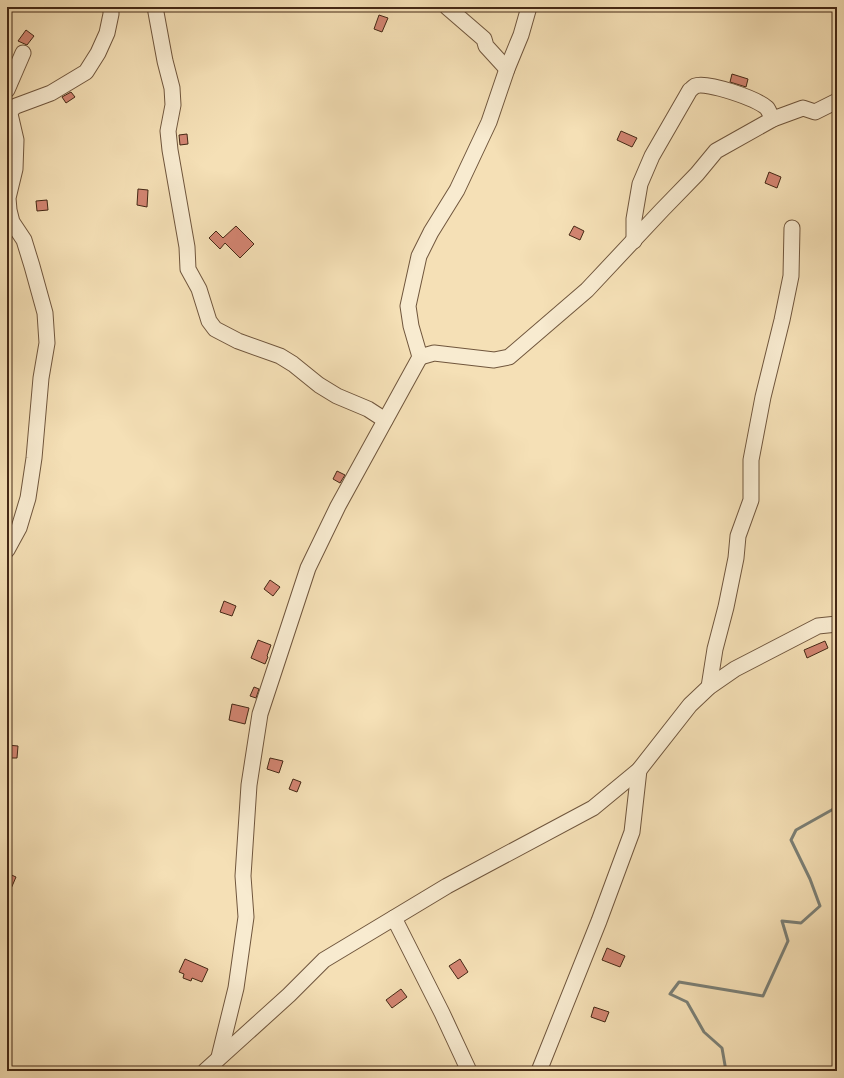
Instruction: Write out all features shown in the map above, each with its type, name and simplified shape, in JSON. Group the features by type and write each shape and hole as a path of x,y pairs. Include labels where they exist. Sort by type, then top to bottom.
{"street":[{"path":"7,550 19,528 28,498 34,458 41,378 48,343 45,313 32,266 24,240 12,222 9,210 8,198 15,169 16,140 9,107 16,106 51,93 86,72 98,53 107,33 111,7"},
{"path":"155,7 165,61 172,88 173,105 168,131 187,247 188,269 200,289 209,321 215,328 238,341 280,356 293,364 319,385 337,396 368,409 385,420"},
{"path":"447,7 484,39 486,46 507,69"},
{"path":"420,357 411,326 408,306 419,256 431,232 460,183 489,122 507,69 521,35 529,7"},
{"path":"524,24 537,7"},
{"path":"7,90 22,53"},
{"path":"634,241 634,219 640,184 652,156 690,90 695,86 706,85 732,92 752,100 767,109 773,119"},
{"path":"219,1057 236,988 246,917 243,876 244,854 249,785 260,714 308,568 338,506 420,357 434,353 494,360 509,357 587,290 716,152 773,119 803,108 815,112 837,101"},
{"path":"709,687 715,648 726,607 738,536 752,500 750,460 763,397 792,276 792,228"},
{"path":"538,1071 599,921 632,832 639,770 642,764 690,705 709,687 735,669 818,626 837,614"},
{"path":"818,626 837,624"},
{"path":"205,1071 289,995 324,960 447,886 593,808 639,770"},
{"path":"394,918 442,1013 469,1071"}],"building":[{"path":"379,15 388,18 382,32 374,29"},
{"path":"26,30 34,36 27,45 18,41"},
{"path":"732,74 748,79 746,87 730,82"},
{"path":"71,92 75,97 66,103 62,97"},
{"path":"621,131 637,138 632,147 617,140"},
{"path":"187,134 188,144 180,145 179,135"},
{"path":"769,172 781,177 777,188 765,183"},
{"path":"138,189 148,190 147,207 137,205"},
{"path":"47,200 48,210 37,211 36,201"},
{"path":"236,226 254,244 240,258 225,243 220,249 209,238 216,231 223,238"},
{"path":"574,226 584,231 580,240 569,235"},
{"path":"337,471 345,475 340,483 333,479"},
{"path":"270,580 280,587 273,596 264,589"},
{"path":"224,601 236,606 232,616 220,612"},
{"path":"258,640 271,645 265,664 251,658"},
{"path":"825,641 828,648 807,658 804,650"},
{"path":"254,687 259,689 256,698 250,696"},
{"path":"232,704 249,708 245,724 229,720"},
{"path":"7,745 18,746 17,758 7,758"},
{"path":"270,758 283,761 279,773 267,769"},
{"path":"293,779 301,782 297,792 289,789"},
{"path":"7,873 16,877 7,898"},
{"path":"607,948 625,956 620,967 602,960"},
{"path":"185,959 208,969 202,982 192,978 191,981 183,978 184,974 179,972"},
{"path":"460,959 468,972 458,979 449,966"},
{"path":"401,989 407,997 392,1008 386,1000"},
{"path":"594,1007 609,1012 605,1022 591,1017"}],"waterway":[{"path":"726,1071 722,1048 704,1032 687,1002 670,994 679,982 763,996 788,941 782,921 801,923 820,906 810,879 791,840 796,830 837,807"}]}
